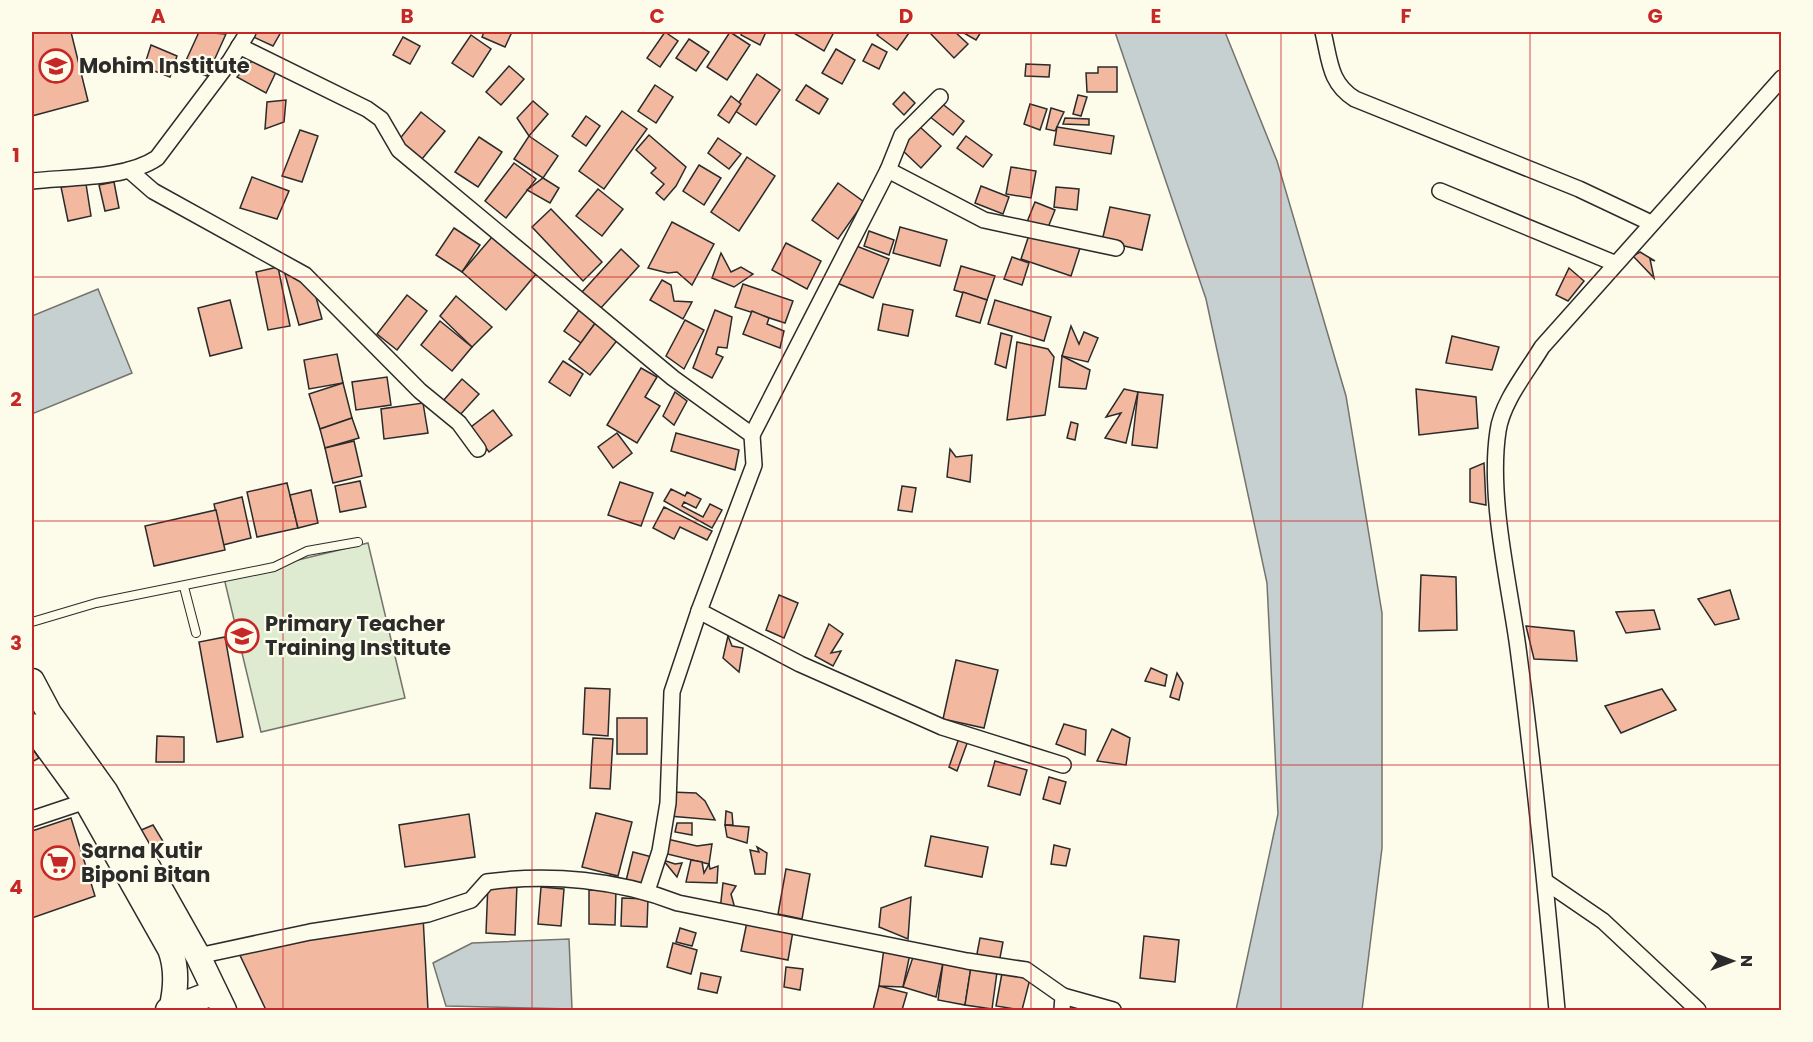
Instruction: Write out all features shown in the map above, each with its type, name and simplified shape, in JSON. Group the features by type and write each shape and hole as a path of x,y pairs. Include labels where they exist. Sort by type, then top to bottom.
{"highway":[{"path":"32,681 96,796 198,956 220,1001 170,1010 175,996 174,960 96,796 32,726"}],"street":[{"path":"32,181 129,170 146,166 158,158 248,32"},
{"path":"1323,32 1335,81 1341,90 1355,99 1568,185 1651,223"},
{"path":"239,46 368,109 381,119 399,150 673,378 752,435"},
{"path":"1557,1011 1546,882 1518,648 1497,503 1498,430 1512,396 1542,347 1614,262 1782,78"},
{"path":"647,891 660,852 668,803 672,692 699,610 753,465 752,435 888,170 902,135 940,97"},
{"path":"129,170 153,191 305,275 420,391 459,423 478,449"},
{"path":"888,170 984,220 1116,248"},
{"path":"1440,191 1614,262"},
{"path":"699,610 800,664 942,727 1063,765"},
{"path":"32,819 96,796"},
{"path":"198,956 310,932 428,914 471,900 487,882 550,879 603,883 647,891 678,903 967,961 1026,970 1062,1003 1113,1011"},
{"path":"1546,882 1603,921 1698,1011"}],"lane":[{"path":"32,622 96,603 274,567 307,551 358,542"},
{"path":"184,587 196,633"}],"green space":[{"path":"368,543 405,698 261,732 224,578"}],"shaded area":[{"path":"1115,32 1225,32 1277,161 1346,396 1382,613 1382,848 1362,1010 1236,1010 1278,814 1267,583 1206,299"},
{"path":"98,289 132,373 32,414 32,316"},
{"path":"569,939 572,1009 446,1006 433,963 472,943"}],"building":[{"name":"Mohim Institute","path":"32,32 71,32 88,101 32,116"},
{"path":"199,32 226,34 207,76 183,67"},
{"path":"251,32 281,32 273,46 249,35"},
{"path":"484,32 512,32 505,47 482,37"},
{"path":"665,32 678,41 660,67 647,58"},
{"path":"730,32 750,45 727,80 707,67"},
{"path":"742,32 766,32 760,45 741,35"},
{"path":"792,32 834,32 824,51"},
{"path":"880,32 909,33 897,50 877,35"},
{"path":"933,32 955,32 968,44 954,58 931,34"},
{"path":"962,32 981,32 976,40"},
{"path":"471,35 491,49 473,77 452,63"},
{"path":"403,37 420,46 410,64 393,55"},
{"path":"689,39 709,52 696,71 676,58"},
{"path":"872,44 887,52 879,69 863,61"},
{"path":"151,45 177,56 170,77 144,67"},
{"path":"836,49 855,60 842,84 822,73"},
{"path":"252,61 277,70 266,93 237,77"},
{"path":"1026,64 1050,65 1049,77 1025,76"},
{"path":"509,66 524,79 501,105 486,92"},
{"path":"1098,67 1117,67 1117,92 1087,92 1086,73 1098,73"},
{"path":"757,74 780,90 756,125 734,110"},
{"path":"655,85 673,97 656,123 638,111"},
{"path":"806,85 828,99 819,114 796,100"},
{"path":"904,92 915,103 904,115 893,104"},
{"path":"1078,95 1087,97 1081,116 1073,114"},
{"path":"731,96 741,104 729,123 718,115"},
{"path":"286,100 284,122 265,129 267,102"},
{"path":"533,101 548,114 529,136 517,118"},
{"path":"940,102 964,121 953,135 929,116"},
{"path":"1030,104 1047,109 1040,130 1024,124"},
{"path":"1051,108 1064,112 1055,131 1046,129"},
{"path":"622,111 647,129 604,189 579,171"},
{"path":"421,112 445,131 422,159 398,141"},
{"path":"586,116 600,126 586,146 572,136"},
{"path":"1065,118 1089,119 1089,125 1063,124"},
{"path":"920,127 941,146 921,168 900,148"},
{"path":"1057,127 1114,136 1111,154 1054,145"},
{"path":"300,130 318,136 302,182 282,176"},
{"path":"649,135 686,167 676,186 664,200 656,193 664,184 651,173 656,168 636,150"},
{"path":"529,136 558,156 543,178 514,159"},
{"path":"966,136 992,155 983,167 957,148"},
{"path":"479,137 502,152 478,187 455,172"},
{"path":"718,138 741,154 729,169 708,153"},
{"path":"747,157 775,176 739,231 711,212"},
{"path":"514,163 536,179 506,218 485,201"},
{"path":"699,165 721,178 704,205 683,191"},
{"path":"1011,167 1036,171 1031,198 1006,194"},
{"path":"252,177 289,191 277,219 240,208"},
{"path":"543,178 559,188 550,203 527,190"},
{"path":"114,182 119,208 105,211 99,185"},
{"path":"838,183 864,202 838,239 812,220"},
{"path":"86,184 91,216 68,221 61,187"},
{"path":"981,186 1009,197 1003,214 975,203"},
{"path":"1056,187 1079,189 1077,210 1054,207"},
{"path":"598,189 623,209 602,236 576,216"},
{"path":"1035,202 1055,210 1047,230 1027,222"},
{"path":"1110,207 1150,215 1142,250 1102,241"},
{"path":"551,209 602,262 583,281 532,227"},
{"path":"672,222 714,244 692,285 677,272 668,273 648,268"},
{"path":"900,227 947,240 940,266 893,253"},
{"path":"454,228 480,245 462,272 436,255"},
{"path":"869,231 894,240 889,255 864,246"},
{"path":"1030,232 1080,248 1071,276 1021,259"},
{"path":"492,237 536,274 506,310 462,272"},
{"path":"786,243 821,261 807,289 772,270"},
{"path":"854,245 889,259 873,298 837,283"},
{"path":"621,249 639,266 600,309 582,292"},
{"path":"1640,252 1655,261 1650,259 1654,278 1633,256"},
{"path":"721,253 731,272 741,267 753,274 734,287 712,278"},
{"path":"1012,257 1029,263 1022,285 1004,279"},
{"path":"961,266 995,276 987,300 954,290"},
{"path":"278,267 290,326 268,330 256,272"},
{"path":"308,268 322,319 299,325 285,274"},
{"path":"1569,268 1584,281 1568,301 1556,295"},
{"path":"662,280 671,285 674,301 692,302 683,319 650,300"},
{"path":"743,284 793,301 785,323 735,307"},
{"path":"963,292 987,300 980,323 956,316"},
{"path":"407,295 427,311 397,350 377,334"},
{"path":"456,296 492,327 472,347 440,316"},
{"path":"230,300 242,348 210,356 198,308"},
{"path":"995,300 1051,317 1044,341 988,324"},
{"path":"883,304 913,310 908,336 878,330"},
{"path":"579,310 596,322 581,343 564,331"},
{"path":"715,310 732,317 727,348 718,347 716,354 723,357 712,378 693,368"},
{"path":"752,311 769,318 767,324 784,331 780,348 743,334"},
{"path":"685,320 704,330 684,369 666,356"},
{"path":"440,321 472,347 452,371 421,345"},
{"path":"596,322 619,338 590,375 569,359"},
{"path":"1071,326 1079,344 1084,332 1098,338 1088,362 1062,356"},
{"path":"1001,333 1012,336 1006,368 995,364"},
{"path":"1452,336 1499,347 1492,370 1446,363"},
{"path":"1017,342 1048,349 1054,357 1045,415 1007,420"},
{"path":"337,354 343,383 309,389 304,360"},
{"path":"1062,356 1090,370 1086,389 1059,387"},
{"path":"563,361 583,374 570,396 549,382"},
{"path":"641,368 657,377 645,397 660,406 637,443 607,425"},
{"path":"387,377 391,405 356,410 352,382"},
{"path":"462,379 479,394 459,416 443,401"},
{"path":"343,383 352,418 320,429 309,394"},
{"path":"1124,389 1138,392 1126,443 1105,438 1121,413 1106,417"},
{"path":"1416,389 1476,397 1478,428 1419,435"},
{"path":"675,392 687,401 674,425 663,416"},
{"path":"1138,392 1163,395 1157,448 1132,445"},
{"path":"423,403 428,433 384,439 381,409"},
{"path":"493,410 512,435 489,452 471,427"},
{"path":"352,418 359,438 325,448 320,429"},
{"path":"1071,422 1078,424 1075,440 1067,438"},
{"path":"617,433 632,453 613,468 598,447"},
{"path":"676,433 739,450 735,470 671,451"},
{"path":"354,441 362,476 333,483 325,448"},
{"path":"950,449 956,457 972,455 970,482 947,477"},
{"path":"1484,463 1486,505 1470,502 1470,469"},
{"path":"360,481 366,507 340,512 335,486"},
{"path":"620,482 653,493 641,526 608,515"},
{"path":"287,483 298,528 257,537 247,492"},
{"path":"902,486 916,488 912,512 898,510"},
{"path":"671,489 685,496 687,492 701,499 696,508 684,502 682,506 703,517 710,504 722,510 712,528 664,501"},
{"path":"311,490 318,523 298,528 290,495"},
{"path":"242,497 251,538 223,545 214,504"},
{"path":"664,507 712,531 707,540 680,527 674,539 653,528"},
{"path":"216,510 225,550 154,566 145,526"},
{"path":"1421,575 1456,577 1457,630 1419,631"},
{"path":"1730,590 1739,619 1715,625 1698,599"},
{"path":"779,595 798,603 784,638 766,630"},
{"path":"1654,610 1660,629 1626,633 1616,612"},
{"path":"829,624 843,634 831,653 841,651 833,666 815,656"},
{"path":"1526,626 1574,631 1577,661 1534,659"},
{"path":"728,636 732,646 743,648 739,672 723,658"},
{"path":"225,637 243,737 217,742 199,642"},
{"path":"956,660 998,670 984,728 943,719"},
{"path":"1151,668 1167,675 1165,686 1145,681"},
{"path":"1177,673 1183,683 1179,700 1170,697"},
{"path":"585,688 610,689 608,736 583,734"},
{"path":"1662,689 1676,710 1621,733 1605,706"},
{"path":"617,718 647,718 647,754 617,754"},
{"path":"1064,724 1086,730 1085,755 1056,744"},
{"path":"1112,729 1130,738 1126,765 1097,761"},
{"path":"960,735 969,738 957,771 949,767"},
{"path":"157,736 184,737 184,762 156,762"},
{"path":"593,738 613,739 610,789 590,788"},
{"path":"32,748 39,758 32,762"},
{"path":"995,761 1027,770 1020,795 988,786"},
{"path":"1049,777 1066,782 1060,804 1043,799"},
{"path":"670,792 696,793 705,801 715,820 669,816"},
{"path":"726,811 732,813 733,825 725,825"},
{"path":"596,813 632,822 618,876 582,867"},
{"path":"469,814 475,857 405,867 399,825"},
{"name":"Sarna Kutir Biponi Bitan","path":"71,818 95,896 32,918 32,831"},
{"path":"677,823 692,823 692,835 675,832"},
{"path":"153,825 164,843 150,853 139,831"},
{"path":"725,825 749,827 747,843 727,837"},
{"path":"931,836 988,847 982,877 925,866"},
{"path":"663,838 697,846 712,844 709,864 663,853"},
{"path":"1054,845 1070,849 1066,866 1051,864"},
{"path":"757,847 767,853 765,874 755,874 750,850 759,852"},
{"path":"633,852 656,858 648,887 626,881"},
{"path":"663,860 675,864 682,863 677,877"},
{"path":"691,860 702,862 704,873 709,864 710,869 718,866 717,883 686,882"},
{"path":"786,869 810,874 802,919 778,914"},
{"path":"488,883 517,884 515,935 486,933"},
{"path":"723,883 736,886 731,894 736,912 720,910"},
{"path":"541,887 564,889 561,926 538,924"},
{"path":"589,890 616,890 615,925 589,924"},
{"path":"911,897 908,939 879,927 881,908"},
{"path":"622,898 648,899 647,927 621,926"},
{"path":"423,916 428,1010 266,1010 237,949"},
{"path":"747,922 793,931 788,960 741,951"},
{"path":"680,928 696,933 692,946 676,942"},
{"path":"1144,936 1179,940 1175,982 1140,978"},
{"path":"980,938 1003,942 999,963 976,959"},
{"path":"673,943 697,950 691,974 667,967"},
{"path":"884,948 910,954 903,987 879,986"},
{"path":"913,957 943,963 936,997 903,987"},
{"path":"943,963 971,967 965,1005 938,1000"},
{"path":"786,967 803,969 800,990 784,987"},
{"path":"971,967 997,972 992,1009 965,1005"},
{"path":"701,973 721,977 717,993 698,989"},
{"path":"1002,973 1030,979 1022,1010 996,1006"},
{"path":"879,986 907,993 902,1010 873,1010"}],"place":[{"name":"Mohim Institute","path":"56,66"},
{"name":"Primary Teacher Training Institute","path":"242,636"},
{"name":"Sarna Kutir Biponi Bitan","path":"58,863"}]}
